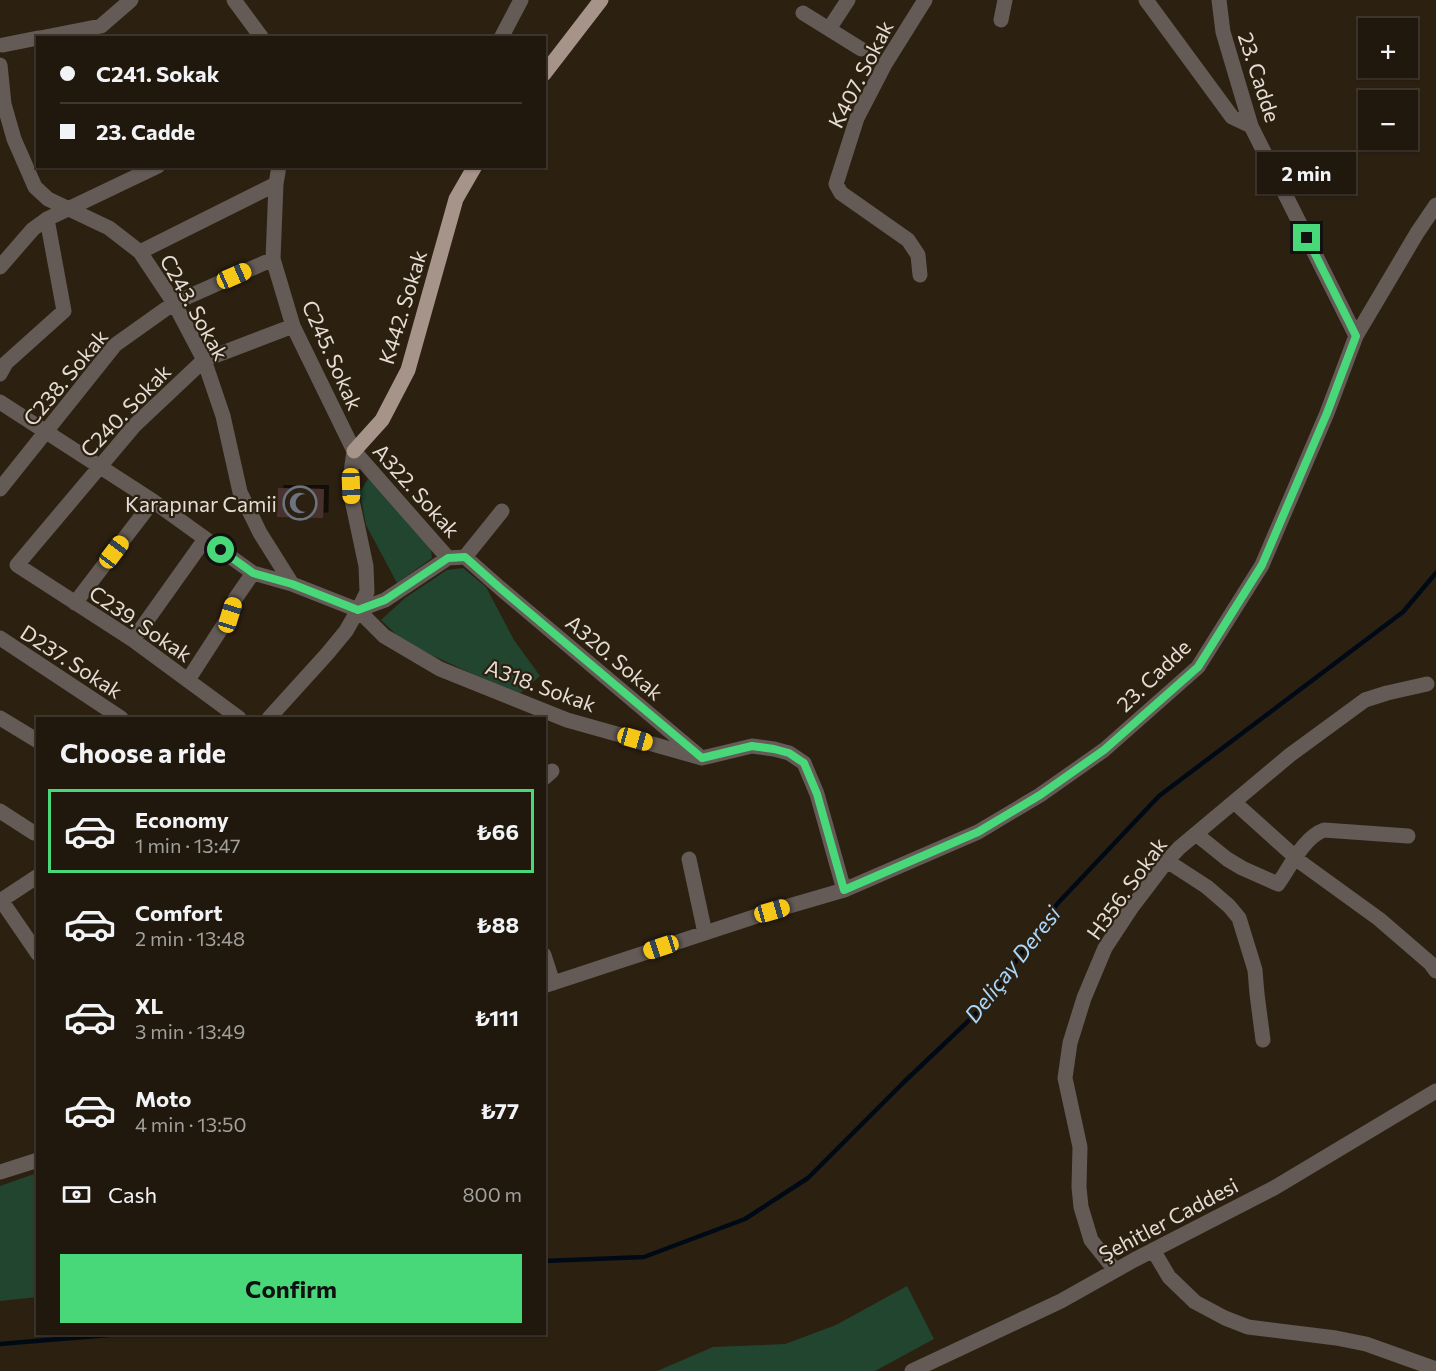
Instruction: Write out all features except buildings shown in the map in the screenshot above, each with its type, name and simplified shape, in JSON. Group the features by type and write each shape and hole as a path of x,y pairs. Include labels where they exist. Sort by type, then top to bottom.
{"main road":[{"path":"546,71 601,0"},
{"name":"K442. Sokak","path":"354,451 382,420 408,370 456,199 472,168"}],"street":[{"path":"49,36 101,26 131,0"},
{"path":"234,0 261,36"},
{"path":"502,36 521,0"},
{"path":"829,29 848,0"},
{"name":"K407. Sokak","path":"920,275 918,255 908,240 841,193 836,184 857,118 885,64 925,0"},
{"path":"1001,20 1005,0"},
{"path":"1146,0 1232,117 1251,126"},
{"name":"23. Cadde","path":"549,984 772,911 844,890 978,832 1040,795 1104,750 1198,667 1262,565 1327,413 1356,336 1251,126 1223,32 1220,0"},
{"path":"803,13 861,49"},
{"path":"1,45 36,39"},
{"name":"C243. Sokak","path":"0,65 4,104 14,139 32,166 35,187 48,199 109,228 140,252 174,303 204,360 223,416 240,492 260,533 292,584"},
{"path":"0,267 33,229 47,219 154,168"},
{"name":"C245. Sokak","path":"279,168 273,259 293,326 354,451"},
{"path":"140,252 276,184"},
{"path":"1356,336 1417,232 1436,205"},
{"path":"2,366 64,311 47,219"},
{"name":"C238. Sokak","path":"0,489 115,345 174,303 273,259"},
{"name":"C240. Sokak","path":"17,565 135,424 204,360 293,326"},
{"path":"0,402 153,501 253,573 292,584 358,610 385,600 448,558 465,557 502,511"},
{"path":"275,717 346,631 367,592 366,566 352,500 351,472 354,451"},
{"name":"A322. Sokak","path":"354,451 448,558"},
{"path":"75,603 153,501"},
{"path":"133,640 205,539"},
{"name":"A320. Sokak","path":"465,557 702,758"},
{"name":"C239. Sokak","path":"17,565 133,640 238,717"},
{"path":"188,680 230,615 235,599 253,573"},
{"name":"A318. Sokak","path":"358,610 384,636 440,669 567,720 702,758 752,746 789,753 804,763 817,794 844,890"},
{"name":"D237. Sokak","path":"0,638 119,717"},
{"name":"H356. Sokak","path":"1115,1270 1091,1240 1081,1207 1078,1187 1080,1147 1065,1078 1070,1043 1084,998 1104,948 1132,907 1179,848 1290,755 1365,700 1427,684"},
{"path":"0,718 36,740"},
{"path":"1234,802 1296,857 1379,919 1430,963 1436,971"},
{"path":"0,811 36,834"},
{"path":"0,825 36,834"},
{"path":"1196,834 1227,859 1278,884 1316,832 1324,830 1408,836"},
{"path":"688,859 705,933"},
{"path":"1167,861 1207,887 1239,918 1255,970 1263,1040"},
{"path":"36,877 1,901 36,951"},
{"path":"546,967 549,984"},
{"name":"Şehitler Caddesi","path":"912,1371 1060,1300 1275,1188 1436,1091"},
{"path":"0,1172 36,1161"},
{"path":"1153,1250 1170,1277 1196,1302 1226,1318 1248,1327 1366,1344 1436,1369"}],"green space":[{"path":"368,479 387,495 431,550 432,558 397,583 366,525 360,492"},
{"path":"463,568 486,587 514,640 540,676 520,693 405,643 381,620 405,598 447,570"},
{"path":"36,1173 36,1297 0,1301 0,1186"},
{"path":"907,1286 934,1339 875,1371 657,1371 713,1347 785,1344 836,1325"}],"waterway":[{"name":"Deliçay Deresi","path":"546,1261 644,1257 745,1219 808,1178 982,1008 1058,903 1159,796 1403,612 1436,573"},
{"name":"Deliçay Deresi","path":"0,1344 108,1335"}],"place":[{"name":"Karapınar Camii","path":"300,503"}],"route":[{"path":"221,550 253,573 292,584 358,610 385,600 448,558 465,557 702,758 752,746 789,753 804,763 817,794 844,890 978,832 1040,795 1104,750 1198,667 1262,565 1327,413 1356,336 1307,238"}]}
